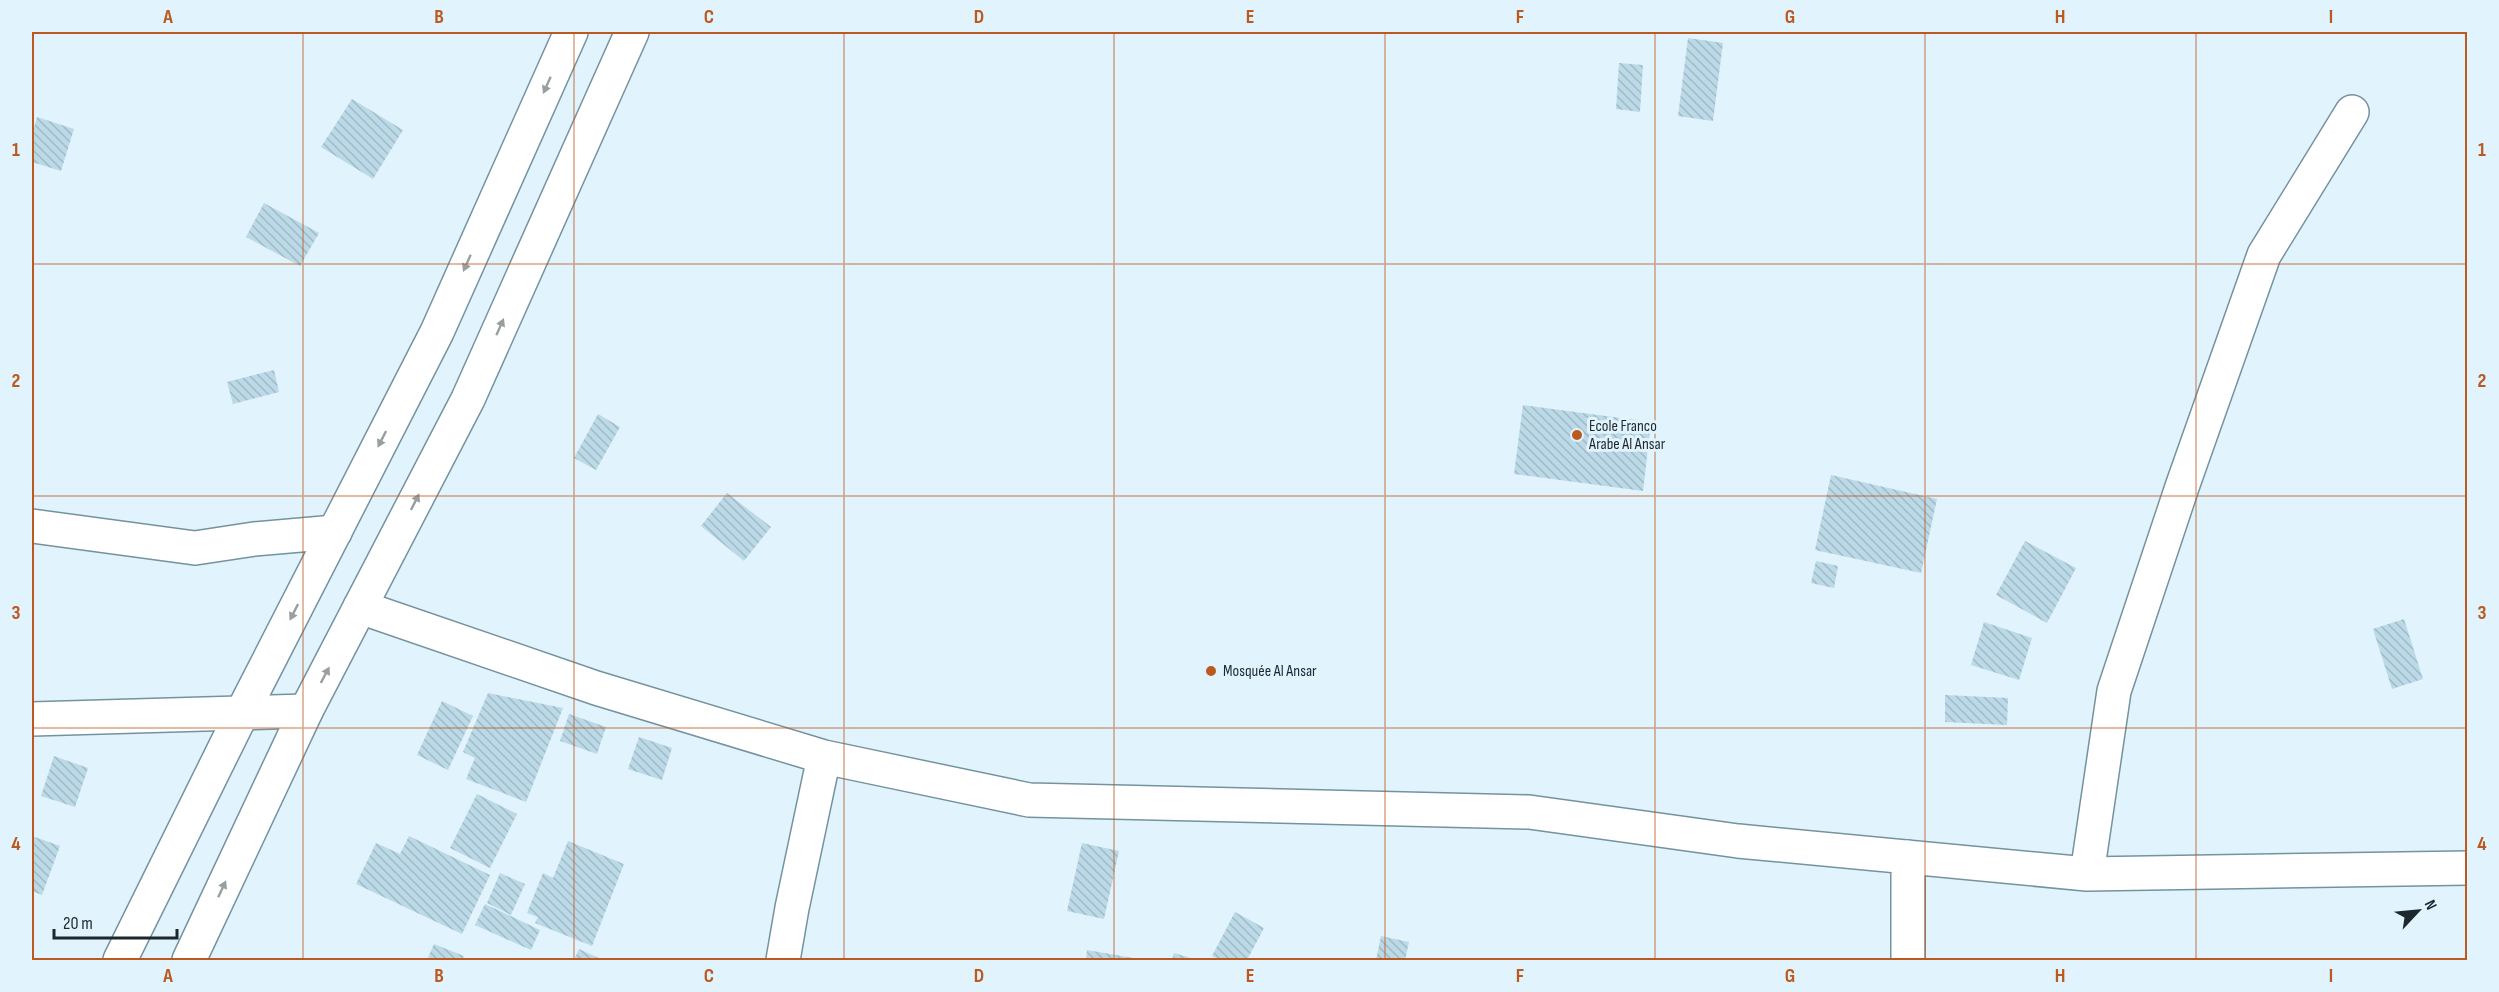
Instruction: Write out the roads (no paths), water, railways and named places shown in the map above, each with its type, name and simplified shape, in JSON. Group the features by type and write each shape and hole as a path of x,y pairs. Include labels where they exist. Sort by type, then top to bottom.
{"street":[{"path":"120,960 242,713 437,332 570,32"},
{"path":"189,960 306,711 468,399 632,32"},
{"path":"2087,874 2114,691 2182,487 2264,255 2352,112"},
{"path":"32,526 195,548 254,539 335,532"},
{"path":"360,607 596,688 824,758 1029,800 1529,812 1738,841 2087,874 2468,868"},
{"path":"32,719 306,711"},
{"path":"783,960 824,758"},
{"path":"1908,857 1908,960"}],"place":[{"name":"Ecole Franco Arabe Al Ansar","path":"1577,435"},
{"name":"Mosquée Al Ansar","path":"1211,671"}]}
